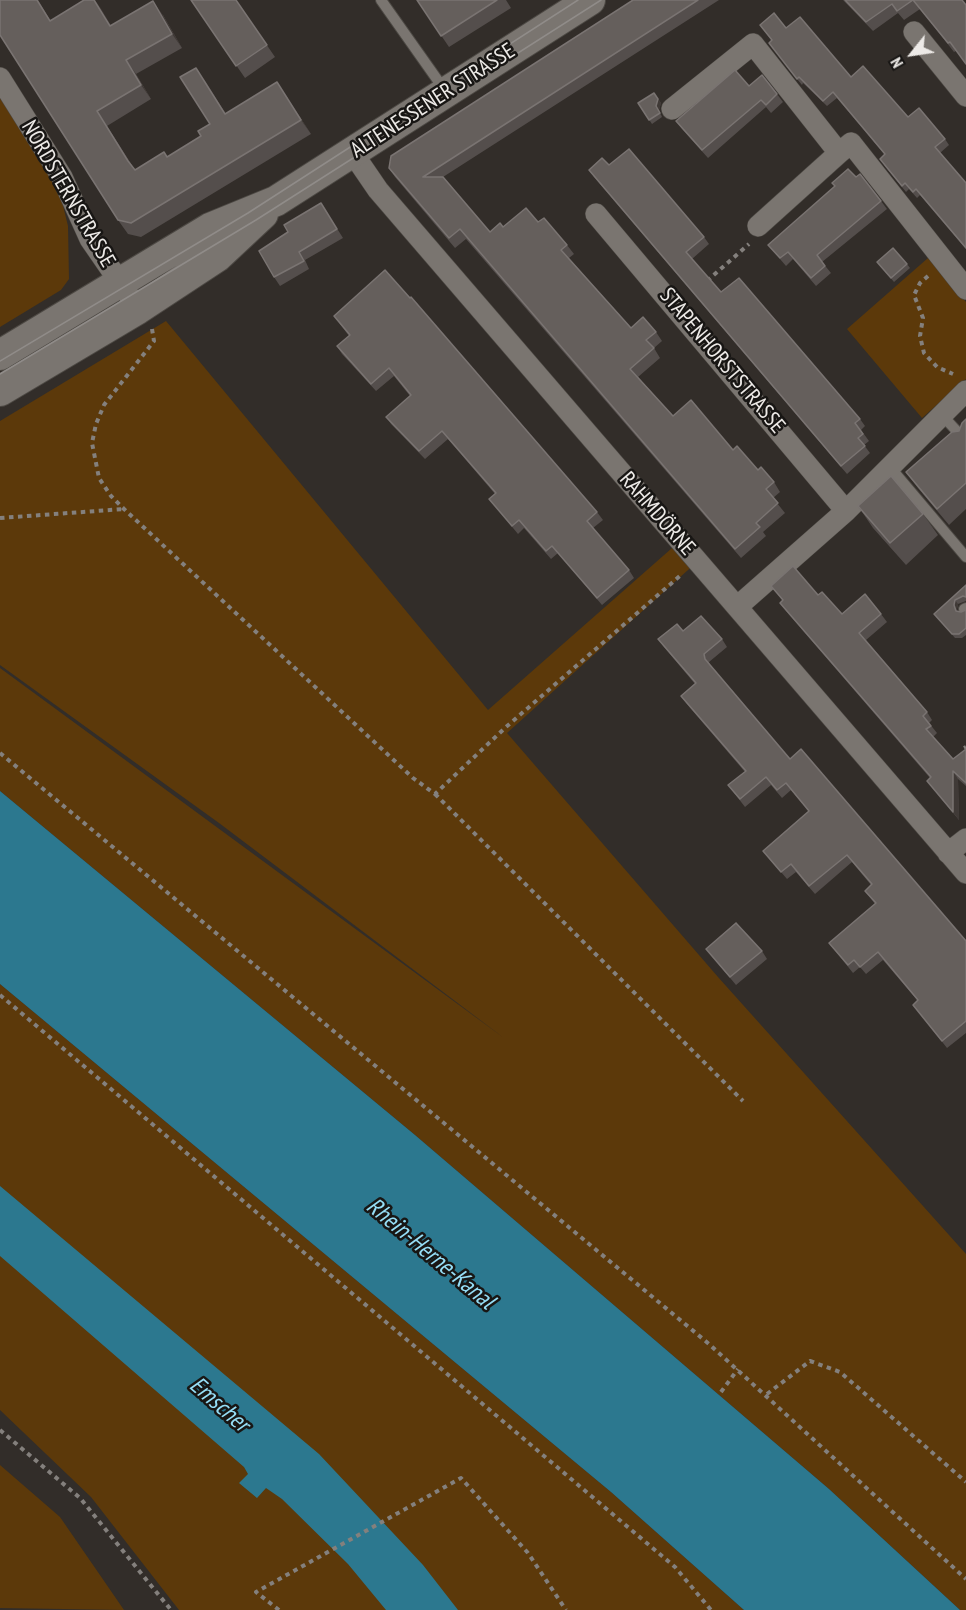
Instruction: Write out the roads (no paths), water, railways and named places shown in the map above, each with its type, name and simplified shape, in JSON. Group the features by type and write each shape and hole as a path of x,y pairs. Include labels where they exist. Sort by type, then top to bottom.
{"main road":[{"name":"ALTENESSENER STRASSE","path":"0,355 210,228 276,201 590,0"},
{"name":"ALTENESSENER STRASSE","path":"0,391 138,309 217,257 276,201"}],"street":[{"path":"914,32 966,96"},
{"path":"672,109 753,44 839,153"},
{"name":"NORDSTERNSTRASSE","path":"0,78 62,177 90,239 138,309"},
{"path":"758,226 851,143 966,289"},
{"name":"RAHMDÖRNE","path":"352,152 378,190 966,873"},
{"name":"STAPENHORSTSTRASSE","path":"596,214 677,307 846,510"},
{"path":"737,608 846,510 966,391"},
{"path":"948,853 966,839"}],"lane":[{"path":"381,0 446,92"},
{"path":"942,415 966,441"},
{"path":"890,467 966,557"}],"water":[{"name":"Rhein-Herne-Kanal","path":"0,791 415,1135 829,1489 960,1610 744,1610 611,1492 0,984"},
{"name":"Emscher","path":"0,1186 319,1454 423,1565 458,1610 386,1610 348,1564 282,1499 266,1488 257,1498 239,1483 248,1474 244,1467 0,1256"}],"tram line":[{"path":"0,361 248,213 578,0"},
{"path":"0,374 256,220 601,0"}]}
